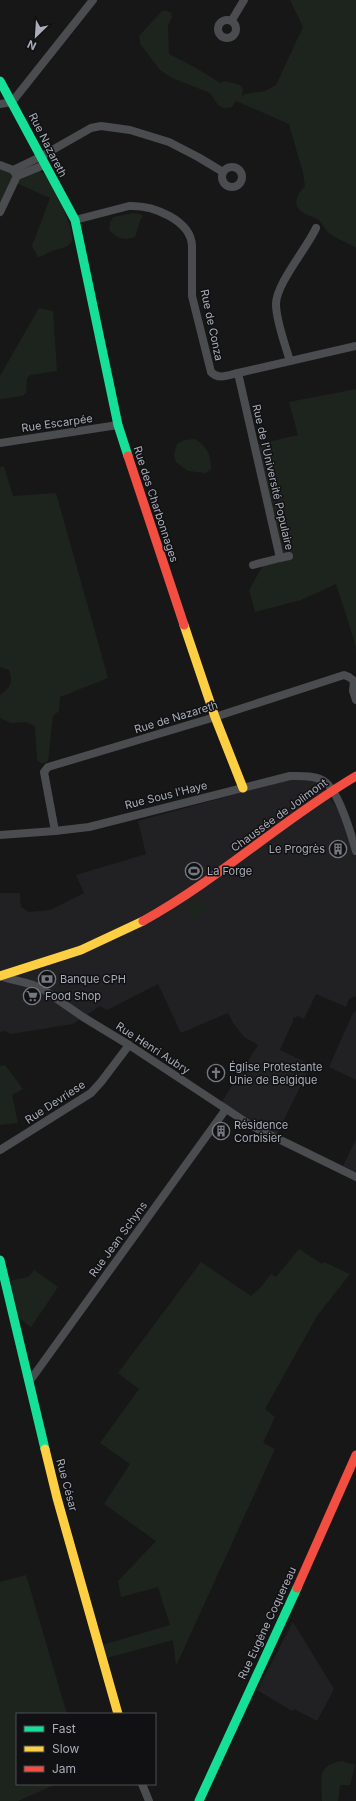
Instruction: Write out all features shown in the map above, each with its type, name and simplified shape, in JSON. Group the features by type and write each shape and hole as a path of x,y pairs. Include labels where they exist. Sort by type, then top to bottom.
{"street":[{"path":"0,104 12,102 93,0"},
{"path":"232,20 244,0"},
{"name":"Rue Nazareth","path":"0,81 74,220"},
{"path":"0,212 15,173 42,161 91,128 101,126 130,130 169,142 223,172"},
{"path":"0,166 15,173"},
{"name":"Rue de Conza","path":"74,220 129,206 138,206 156,210 180,224 189,232 192,239 192,296 211,372 220,377 356,346"},
{"name":"Rue des Charbonnages","path":"74,220 118,425 215,717 243,788"},
{"path":"290,361 277,309 277,295 311,239 316,228"},
{"name":"Rue de l'Université Populaire","path":"238,374 280,558 254,565"},
{"name":"Rue Escarpée","path":"0,443 118,425"},
{"path":"280,558 289,556"},
{"name":"Rue de Nazareth","path":"55,831 44,772 45,768 215,717 344,675 349,676 354,681 352,690 356,700"},
{"name":"Rue Sous l'Haye","path":"0,835 55,831 89,826 290,776 318,778 325,781 332,790"},
{"name":"Chaussée de Jolimont","path":"0,976 82,950 140,922 193,891 332,790 356,776"},
{"path":"332,790 346,816 356,851"},
{"name":"Rue Henri Aubry","path":"0,976 15,982 33,984 252,1126 356,1177"},
{"name":"Rue Devriese","path":"0,1150 91,1093 129,1045"},
{"name":"Rue Jean Schyns","path":"29,1382 100,1281 226,1109"},
{"name":"Rue César","path":"0,1260 57,1498 118,1713"},
{"name":"Rue Eugène Coquereau","path":"199,1801 251,1685 287,1610 356,1454"},
{"path":"142,1785 149,1801"}],"shaded area":[{"path":"290,0 356,0 356,248 329,233 319,220 304,213 297,206 296,202 298,195 305,186 303,173 289,124 236,101 232,107 224,108 218,105 210,93 172,78 160,70 141,45 139,36 162,11 167,11 171,13 172,17 168,25 169,54 220,83 225,81 240,85 243,89 242,96 245,94 265,91 276,85 303,27"},
{"path":"0,166 16,168 0,212"},
{"path":"37,170 45,175 53,187 67,216 72,234 72,240 69,245 38,257 32,246 50,198 16,183 19,177"},
{"path":"133,213 143,216 135,237 124,239 115,235 109,230 113,217"},
{"path":"39,308 53,311 57,371 30,375 27,378 26,393 22,396 0,399 0,376"},
{"path":"356,389 356,652 354,640 336,584 301,600 255,612 249,590 265,562 280,558 255,445 298,435 289,402"},
{"path":"195,439 208,451 211,469 205,473 188,471 176,462 174,454 177,444 185,440"},
{"path":"4,466 13,496 56,493 108,678 60,697 59,711 53,716 48,761 45,763 41,763 37,760 35,726 26,722 11,723 0,718 0,695 7,690 11,682 9,670 0,667 0,467"},
{"path":"297,779 316,781 335,805 343,818 356,858 356,996 349,999 346,1007 316,994 304,1019 297,1016 296,1018 293,1017 293,1021 280,1050 311,1065 277,1134 221,1103 258,1045 244,1037 233,1023 228,1013 181,1033 158,984 107,1010 100,1006 73,1024 11,1034 5,1031 0,1032 0,893 20,893 21,907 29,912 50,910 84,893 76,875 146,854 138,821 283,781"},
{"path":"199,899 207,909 192,920 185,909"},
{"path":"354,1011 356,1012 356,1080 329,1067"},
{"path":"5,1065 23,1089 12,1095 18,1123 0,1125 0,1066"},
{"path":"356,1139 356,1172 343,1166"},
{"path":"299,1249 322,1264 324,1262 350,1274 317,1316 265,1409 275,1417 263,1443 275,1449 176,1666 173,1640 103,1659 99,1646 170,1625 158,1587 121,1597 118,1581 156,1541 104,1504 130,1464 100,1443 139,1389 118,1373 201,1262 251,1296 260,1288 271,1274 276,1277"},
{"path":"34,1270 58,1287 31,1327 16,1316 9,1281 29,1277"},
{"path":"26,1575 67,1713 16,1713 16,1785 54,1785 18,1801 0,1801 0,1582"},
{"path":"293,1622 334,1689 317,1721 294,1709 292,1711 257,1690"},
{"path":"342,1761 355,1765 350,1785 340,1785 338,1801 322,1801 321,1780 324,1770 334,1763"}],"traffic: fast":[{"path":"0,81 75,220 118,425 128,456"},
{"path":"0,1260 45,1449"},
{"path":"199,1801 297,1588"}],"traffic: slow":[{"path":"184,625 215,717 243,788"},
{"path":"0,976 81,950 143,921"},
{"path":"45,1449 57,1498 118,1713"}],"traffic: jam":[{"path":"128,456 184,625"},
{"path":"143,921 198,887 302,811 356,776"},
{"path":"297,1588 356,1455"}],"place":[{"name":"Le Progrès","path":"338,849"},
{"name":"La Forge","path":"194,871"},
{"name":"Banque CPH","path":"47,979"},
{"name":"Food Shop","path":"32,996"},
{"name":"Église Protestante Unie de Belgique","path":"216,1073"},
{"name":"Résidence Corbisier","path":"221,1131"}]}
